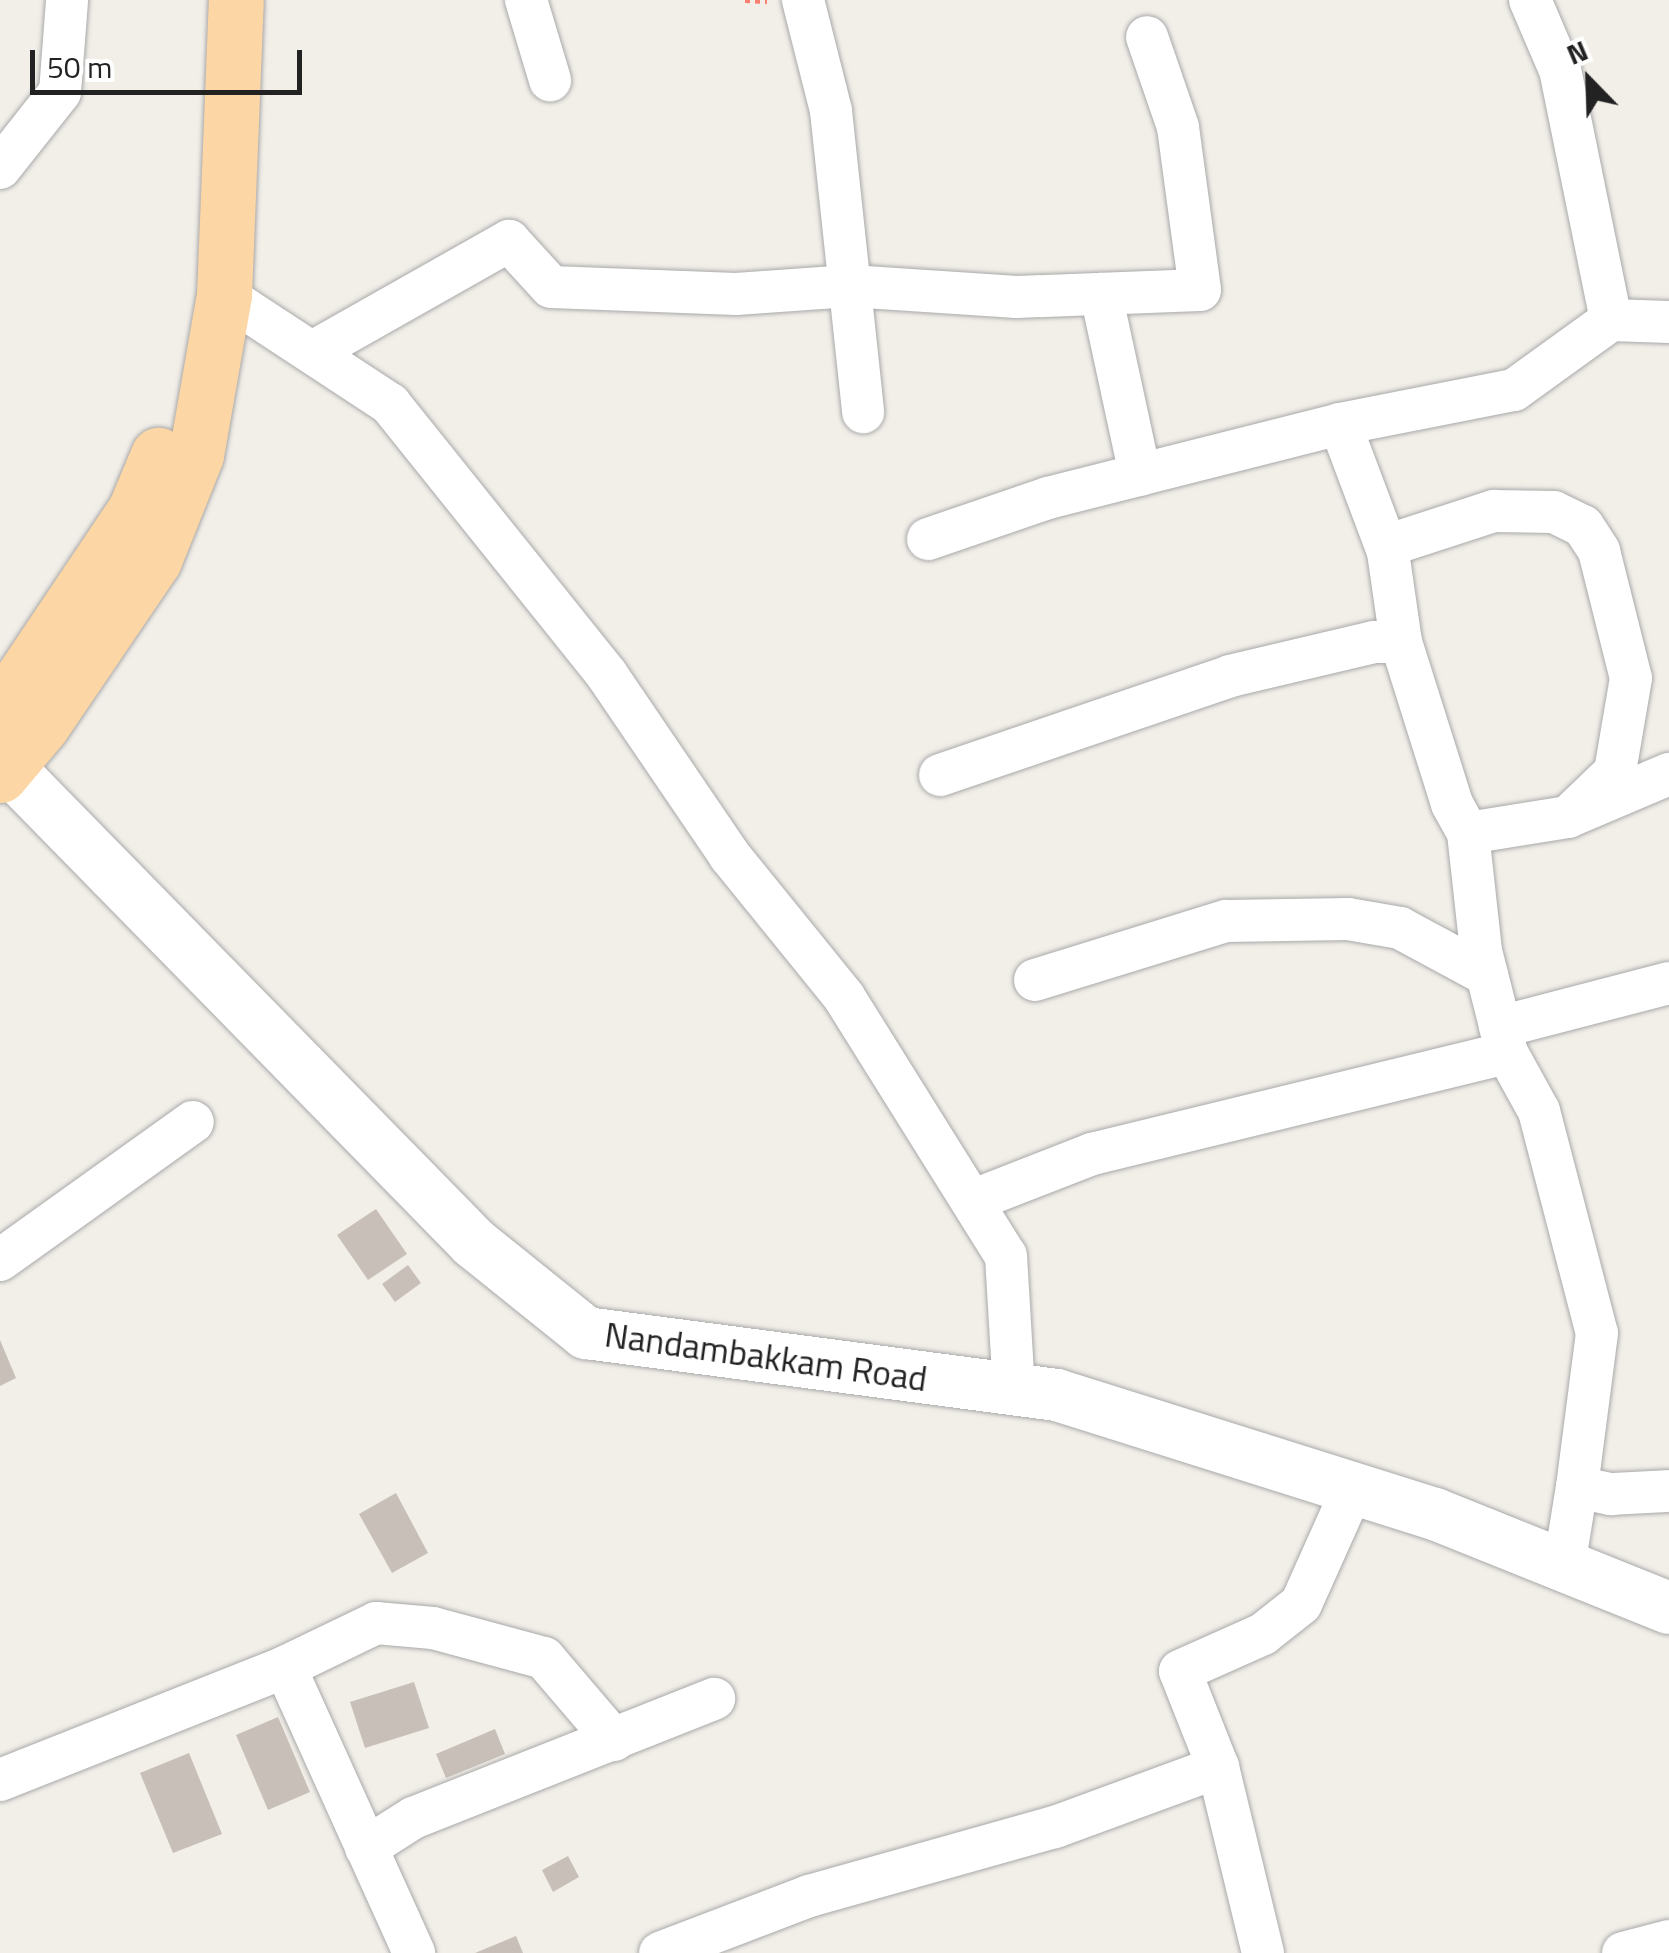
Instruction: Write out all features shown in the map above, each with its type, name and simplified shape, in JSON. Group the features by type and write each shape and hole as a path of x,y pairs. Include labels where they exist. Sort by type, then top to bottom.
{"main road":[{"path":"0,711 135,510 184,385 205,291 206,0"},
{"path":"2,766 154,560 207,417 224,295 236,0"}],"street":[{"path":"0,168 60,92 67,0"},
{"path":"526,0 550,80"},
{"path":"802,0 831,111 864,412"},
{"path":"1530,0 1560,70 1612,320"},
{"path":"316,350 509,241 551,287 736,294 850,286 1017,296 1200,290 1178,127 1147,37"},
{"path":"1101,294 1140,475"},
{"path":"224,295 316,350 390,404 607,675 730,856 844,997 1006,1256 1014,1389"},
{"path":"928,539 1140,475 1340,424 1514,390 1612,320 1669,322"},
{"path":"1340,424 1386,546 1401,642 1452,804 1468,832 1487,975 1503,1040 1539,1111 1597,1333 1564,1566"},
{"path":"1386,546 1494,511 1554,512 1583,526 1599,551 1632,678 1615,772 1568,817"},
{"path":"940,775 1230,676 1374,642 1401,642"},
{"name":"Nandambakkam Road","path":"2,766 474,1242 586,1332 1057,1395 1353,1488 1669,1608"},
{"path":"1468,832 1568,817 1669,774"},
{"path":"1035,980 1226,920 1348,919 1400,928 1487,975"},
{"path":"974,1200 1092,1154 1503,1040 1669,984"},
{"path":"0,1260 193,1122"},
{"path":"1576,1487 1612,1494 1669,1491"},
{"path":"1263,1953 1218,1767 1180,1671 1263,1634 1301,1604 1353,1488"},
{"path":"0,1780 284,1667 376,1623 502,1642 544,1658 614,1740"},
{"path":"284,1667 414,1953"},
{"path":"366,1848 413,1818 714,1699"},
{"path":"660,1953 809,1896 1055,1827 1218,1767"},
{"path":"1622,1953 1669,1941"}],"building":[{"path":"376,1209 407,1254 368,1280 337,1235"},
{"path":"408,1265 421,1283 395,1302 382,1284"},
{"path":"0,1340 16,1378 0,1386"},
{"path":"396,1493 428,1553 392,1573 359,1514"},
{"path":"414,1682 429,1728 365,1748 350,1702"},
{"path":"278,1717 310,1792 268,1810 236,1735"},
{"path":"495,1729 505,1754 446,1778 436,1754"},
{"path":"189,1753 222,1834 173,1853 140,1773"},
{"path":"568,1856 579,1877 553,1892 542,1870"},
{"path":"516,1936 523,1953 475,1953"}]}
